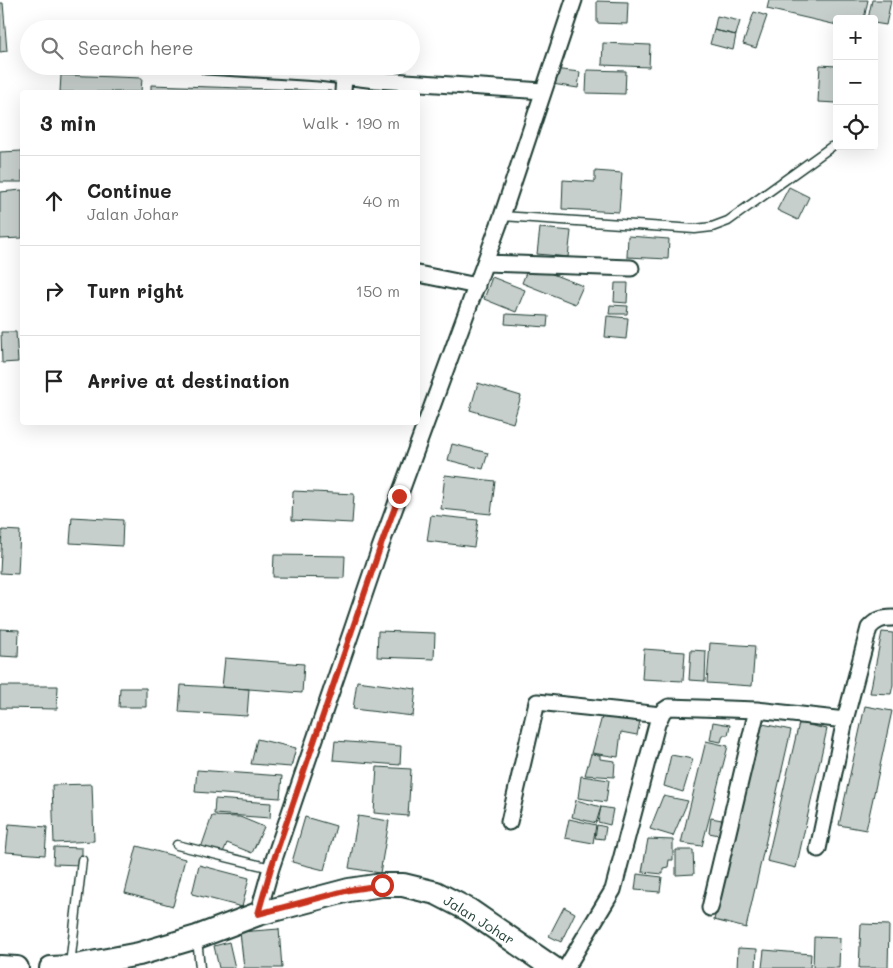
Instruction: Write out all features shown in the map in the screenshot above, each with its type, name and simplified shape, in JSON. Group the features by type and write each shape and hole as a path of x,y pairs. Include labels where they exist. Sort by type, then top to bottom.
{"street":[{"path":"258,914 271,868 380,548 502,216 574,0"},
{"path":"336,75 543,91"},
{"path":"343,90 344,76"},
{"path":"485,263 631,268"},
{"path":"420,274 477,286"},
{"path":"818,849 845,720 869,628 878,620 893,618"},
{"path":"509,822 537,702 661,715"},
{"path":"566,968 613,890 663,711 669,707 757,710 845,720"},
{"path":"710,908 757,710"},
{"name":"Jalan Johar","path":"61,968 139,961 258,914 349,890 382,885 403,886 436,893 469,910 553,968"},
{"path":"0,967 18,968"}],"lane":[{"path":"502,216 695,229 712,227 728,221 831,147"},
{"path":"177,846 271,868"},
{"path":"61,968 82,860"},
{"path":"197,937 200,968"}],"building":[{"path":"769,0 868,0 865,15 833,15 833,24 767,9"},
{"path":"872,0 891,0 886,25 878,24 878,15 869,15"},
{"path":"597,1 628,2 627,24 597,23"},
{"path":"0,3 3,3 7,51 0,52"},
{"path":"754,12 767,16 756,48 743,44"},
{"path":"717,16 740,21 736,35 714,30"},
{"path":"714,30 736,35 733,50 710,44"},
{"path":"603,43 650,45 649,67 602,65"},
{"path":"820,65 833,66 833,103 818,102"},
{"path":"553,69 580,72 578,88 552,84"},
{"path":"587,70 626,71 625,94 586,93"},
{"path":"61,75 142,78 141,90 60,90"},
{"path":"151,85 301,90 151,90"},
{"path":"20,151 20,182 0,182 0,152"},
{"path":"595,171 622,173 619,212 562,209 563,180 595,182"},
{"path":"789,187 809,197 798,220 777,210"},
{"path":"20,190 20,238 0,239 0,192"},
{"path":"540,228 571,231 568,257 537,254"},
{"path":"628,236 669,239 668,259 627,257"},
{"path":"529,265 583,286 575,304 522,283"},
{"path":"492,277 525,290 516,312 484,299"},
{"path":"615,283 628,283 627,303 614,302"},
{"path":"610,305 628,306 627,314 609,314"},
{"path":"506,314 548,316 547,327 505,324"},
{"path":"607,316 628,318 626,339 605,337"},
{"path":"1,332 16,332 18,362 2,363"},
{"path":"478,383 521,396 513,423 470,410"},
{"path":"452,444 488,453 483,469 448,460"},
{"path":"445,475 495,481 491,514 441,509"},
{"path":"293,491 354,494 352,523 292,520"},
{"path":"431,515 478,520 474,547 427,541"},
{"path":"72,517 123,520 122,546 70,543"},
{"path":"2,530 20,531 18,574 0,573"},
{"path":"274,555 345,556 344,578 273,577"},
{"path":"0,629 19,630 18,657 0,656"},
{"path":"378,631 435,633 434,659 377,657"},
{"path":"882,632 893,633 893,685 891,694 870,693"},
{"path":"710,643 755,646 752,686 707,683"},
{"path":"644,649 685,652 683,681 642,679"},
{"path":"691,650 706,651 705,681 689,680"},
{"path":"225,658 304,664 302,693 222,687"},
{"path":"357,681 416,689 413,716 353,709"},
{"path":"181,685 249,689 247,716 179,712"},
{"path":"0,686 58,686 57,709 0,708"},
{"path":"120,688 146,688 146,707 119,707"},
{"path":"865,706 892,711 866,830 839,825"},
{"path":"603,713 640,721 637,735 621,732 618,757 592,753"},
{"path":"713,722 730,725 728,735 723,735 721,742 710,740"},
{"path":"758,723 791,730 746,928 714,920"},
{"path":"799,723 827,729 796,868 767,861"},
{"path":"257,739 296,748 291,767 251,764"},
{"path":"335,741 401,746 400,765 333,760"},
{"path":"706,741 728,746 702,846 681,843"},
{"path":"591,754 600,755 600,759 615,761 614,777 585,775"},
{"path":"671,755 693,759 683,792 664,786"},
{"path":"377,767 411,769 408,816 374,813"},
{"path":"197,770 282,776 280,798 195,792"},
{"path":"581,776 609,780 606,802 578,798"},
{"path":"92,784 94,841 54,843 52,785"},
{"path":"663,796 688,801 673,836 650,829"},
{"path":"215,799 271,803 270,818 214,814"},
{"path":"576,800 601,807 596,823 572,817"},
{"path":"601,807 613,809 610,825 598,822"},
{"path":"212,816 240,817 264,827 252,853 227,843 222,855 201,848"},
{"path":"358,816 389,821 380,873 349,868"},
{"path":"305,817 336,826 324,870 292,862"},
{"path":"711,818 722,820 719,835 709,833"},
{"path":"569,819 596,825 593,843 565,838"},
{"path":"9,824 47,827 45,855 6,852"},
{"path":"597,825 606,827 604,839 595,838"},
{"path":"648,839 673,840 673,860 669,860 668,867 663,868 663,874 642,872"},
{"path":"137,846 185,859 173,906 125,893"},
{"path":"54,847 82,848 82,865 53,864"},
{"path":"676,850 693,850 694,874 676,875"},
{"path":"199,865 249,878 242,907 192,894"},
{"path":"637,874 662,877 660,892 635,890"},
{"path":"564,907 575,913 561,942 549,936"},
{"path":"861,924 889,925 888,968 859,968"},
{"path":"279,929 282,968 244,968 240,932"},
{"path":"814,937 840,938 839,968 813,968"},
{"path":"229,942 235,968 219,968 214,946"},
{"path":"738,948 757,949 756,968 737,968"},
{"path":"764,950 811,954 810,968 762,968"}],"route":[{"path":"382,885 349,890 258,914 271,868 399,496"}]}
